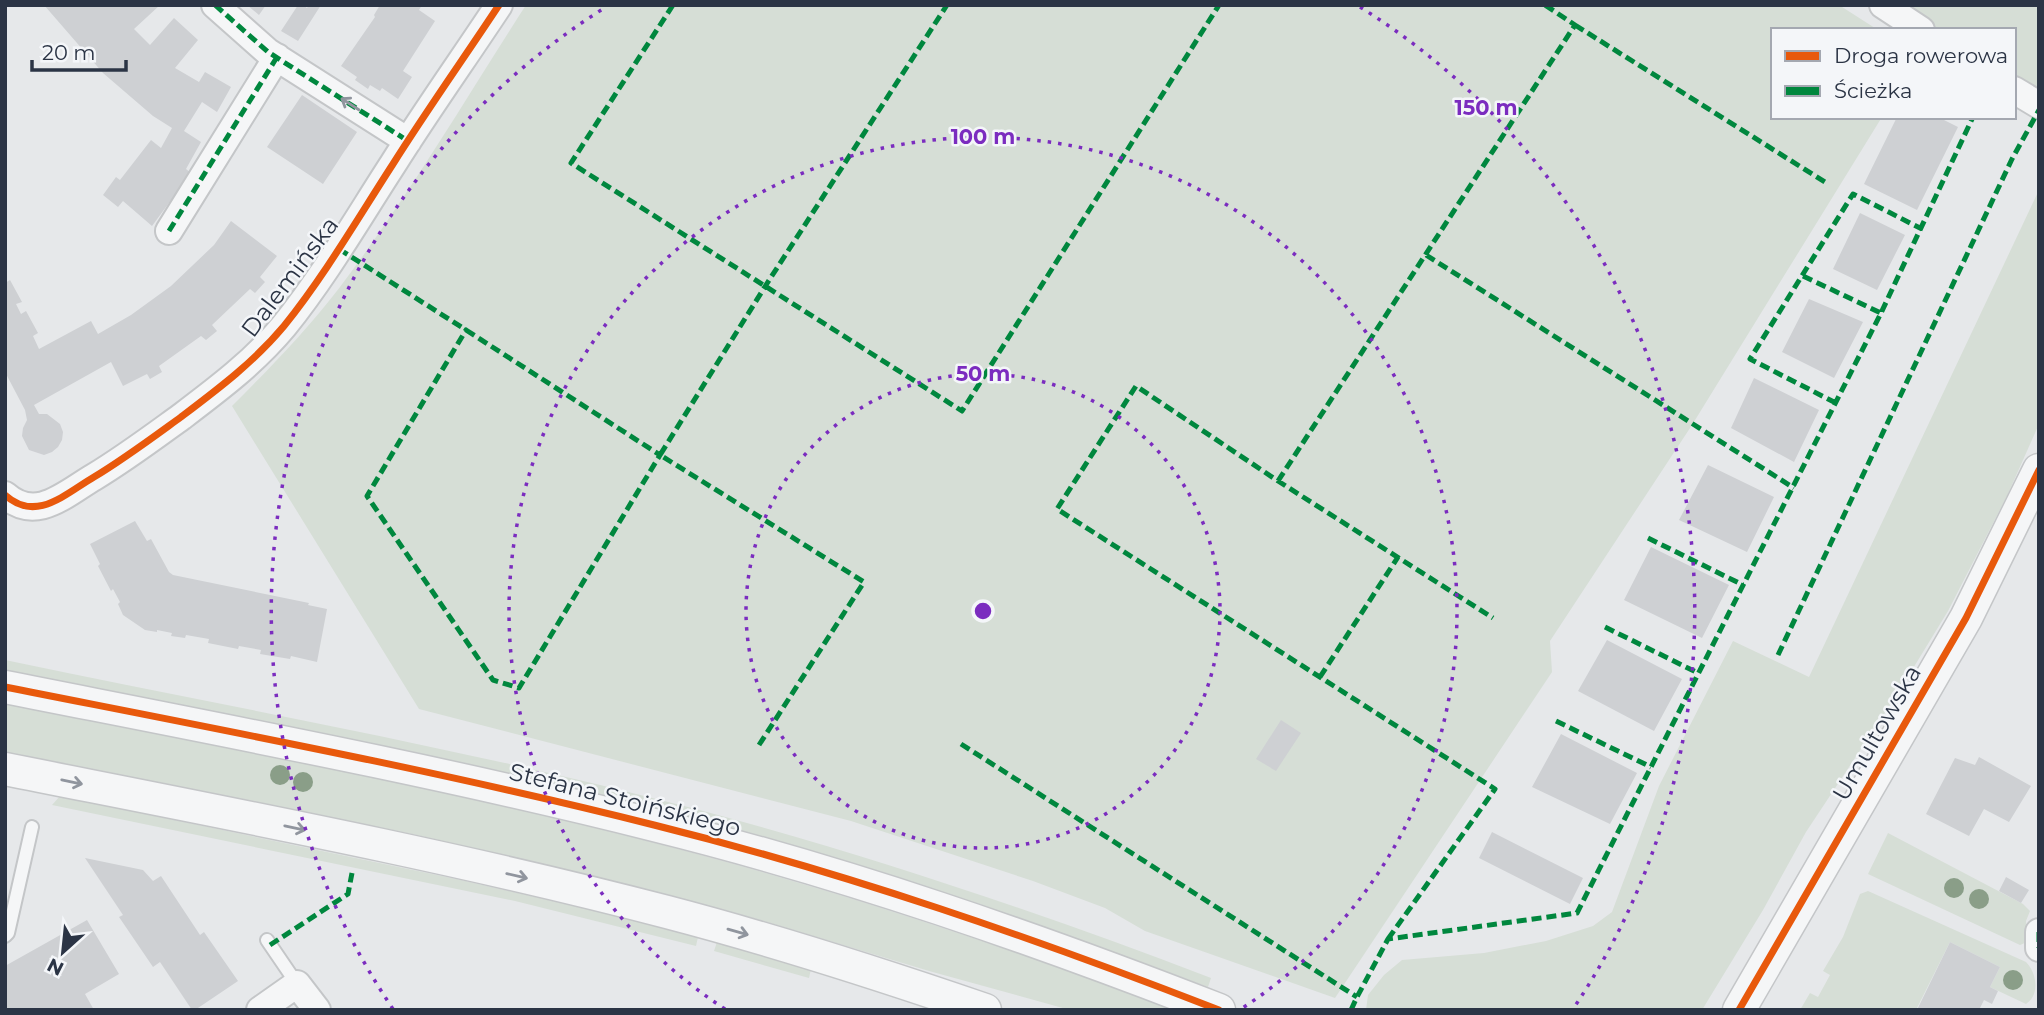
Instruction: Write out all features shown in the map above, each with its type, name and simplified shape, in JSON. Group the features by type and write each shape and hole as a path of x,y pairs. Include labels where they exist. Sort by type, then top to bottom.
{"street":[{"path":"215,5 277,57 408,141"},
{"name":"Dalemińska","path":"5,495 16,504 30,508 56,500 124,459 233,378 283,326 339,249 499,5"},
{"path":"1884,5 1918,28"},
{"path":"169,231 277,57"},
{"path":"2016,91 2039,105"},
{"name":"Umultowska","path":"1739,1010 1966,618 2039,470"},
{"name":"Stefana Stoińskiego","path":"5,687 420,771 654,825 778,858 940,909 1055,948 1219,1010"},
{"path":"5,769 413,852 654,909 844,963 985,1010"},
{"path":"2039,932 2039,948"},
{"path":"260,1010 297,984 317,1010"}],"lane":[{"path":"5,936 8,933 32,827"},
{"path":"267,940 297,984"}],"shaded area":[{"path":"526,5 1839,5 1875,28 1771,28 1771,119 1881,119 1692,425 1550,641 1552,672 1335,998 1145,931 1105,908 1033,881 851,821 419,709 232,406 315,318 365,253 413,183"},
{"path":"1896,5 2039,5 2039,89 2016,76 2016,28 1928,28"},
{"path":"2039,190 2039,424 2007,496 1948,611 1898,693 1806,832 1763,910 1702,1010 1366,1010 1368,995 1384,975 1402,960 1484,953 1546,941 1593,926 1612,912 1659,786 1733,641 1809,677"},
{"path":"5,660 436,748 692,808 824,845 954,886 1211,978 1208,987 972,902 853,864 643,805 461,763 5,670"},
{"path":"5,703 470,798 694,853 902,915 1175,1010 1070,1010 757,919 609,880 417,835 5,752"},
{"path":"60,796 600,912 698,937 696,946 515,901 52,805"},
{"path":"1888,833 2023,904 2030,911 2026,921 2027,942 2020,945 1868,874"},
{"path":"1868,891 2026,962 2035,978 2035,990 2030,1000 2026,1004 1990,987 2000,967 1950,942 1916,1010 1800,1010 1810,993 1818,997 1830,975 1823,971 1843,937 1860,894"},
{"path":"717,942 811,969 809,978 714,951"}],"building":[{"path":"44,5 160,5 134,29 150,45 174,18 198,40 175,68 199,82 205,72 231,87 217,112 202,102 184,131 201,142 186,169 191,173 152,226 123,201 118,207 103,195 116,177 120,180 151,140 161,148 172,128 153,116 103,73"},
{"path":"247,5 266,5 259,15"},
{"path":"298,5 307,8 309,5 321,5 298,41 281,31"},
{"path":"380,5 422,5 419,10 435,21 403,71 412,77 398,99 382,88 380,91 370,85 368,89 341,66 375,17"},
{"path":"302,95 357,132 323,184 267,147"},
{"path":"1896,119 1942,119 1958,127 1917,210 1864,184"},
{"path":"1860,213 1905,235 1877,290 1833,269"},
{"path":"231,221 277,256 260,277 265,282 255,293 250,289 212,325 217,331 206,340 201,336 159,366 162,372 150,379 147,374 123,386 111,362 34,405 39,414 47,414 60,424 63,432 62,440 52,452 44,455 29,450 22,436 27,420 25,410 5,372 5,283 10,280 22,302 16,304 21,314 26,311 38,333 33,336 39,349 91,321 98,334 131,315 171,286 214,245"},
{"path":"1809,299 1863,322 1834,378 1782,352"},
{"path":"1754,378 1819,410 1794,462 1731,428"},
{"path":"1708,465 1774,497 1747,552 1679,520"},
{"path":"135,521 147,541 151,539 173,575 327,609 317,662 291,656 290,659 260,654 261,650 239,646 238,649 208,643 209,639 186,635 185,638 157,630 145,630 123,615 118,604 120,602 98,566 100,564 90,544"},
{"path":"1651,547 1729,585 1702,638 1624,600"},
{"path":"1607,640 1682,679 1654,731 1578,691"},
{"path":"1281,720 1301,733 1276,771 1256,759"},
{"path":"1561,734 1637,773 1610,824 1532,787"},
{"path":"1979,757 2031,786 2009,822 1984,809 1969,836 1926,814 1955,758 1975,765"},
{"path":"1492,832 1583,878 1570,904 1479,858"},
{"path":"85,858 143,870 153,881 161,876 200,935 204,932 238,981 192,1010 160,962 153,967 119,917 123,915"},
{"path":"2006,877 2029,890 2021,903 1999,891"},
{"path":"87,920 119,974 85,994 94,1010 5,1010 5,966"},
{"path":"1950,942 2000,967 1990,987 1998,991 1992,1004 1984,1000 1979,1010 1917,1010"}],"marked path":[{"path":"215,5 268,52 408,141"},
{"path":"673,5 571,163 962,411 1219,5"},
{"path":"759,745 864,582 660,455 947,5"},
{"path":"1278,481 1575,25 1545,5"},
{"path":"1575,25 1828,184"},
{"path":"169,231 277,57"},
{"path":"1778,655 2012,159 2039,110"},
{"path":"1351,1010 1388,939 1577,913 1881,313 1972,119"},
{"path":"1836,403 1750,359 1853,194 1922,229"},
{"path":"339,249 466,330"},
{"path":"1426,255 1794,488"},
{"path":"1803,276 1881,313"},
{"path":"466,330 660,455 519,688 493,680 367,496 466,330"},
{"path":"1388,939 1495,789 1057,509 1136,386 1278,481 1493,618"},
{"path":"1648,538 1743,585"},
{"path":"1320,677 1398,557"},
{"path":"1605,627 1698,673"},
{"path":"1556,721 1651,767"},
{"path":"961,744 1357,997"},
{"path":"270,945 348,894 352,873"},
{"path":"2039,932 2039,948"}],"cycle path":[{"path":"5,495 28,506 39,506 61,498 181,417 248,363 284,326 313,287 499,5"},
{"path":"1739,1010 1966,618 2039,470"},
{"path":"5,687 412,769 574,805 726,844 940,908 1219,1010"}]}
